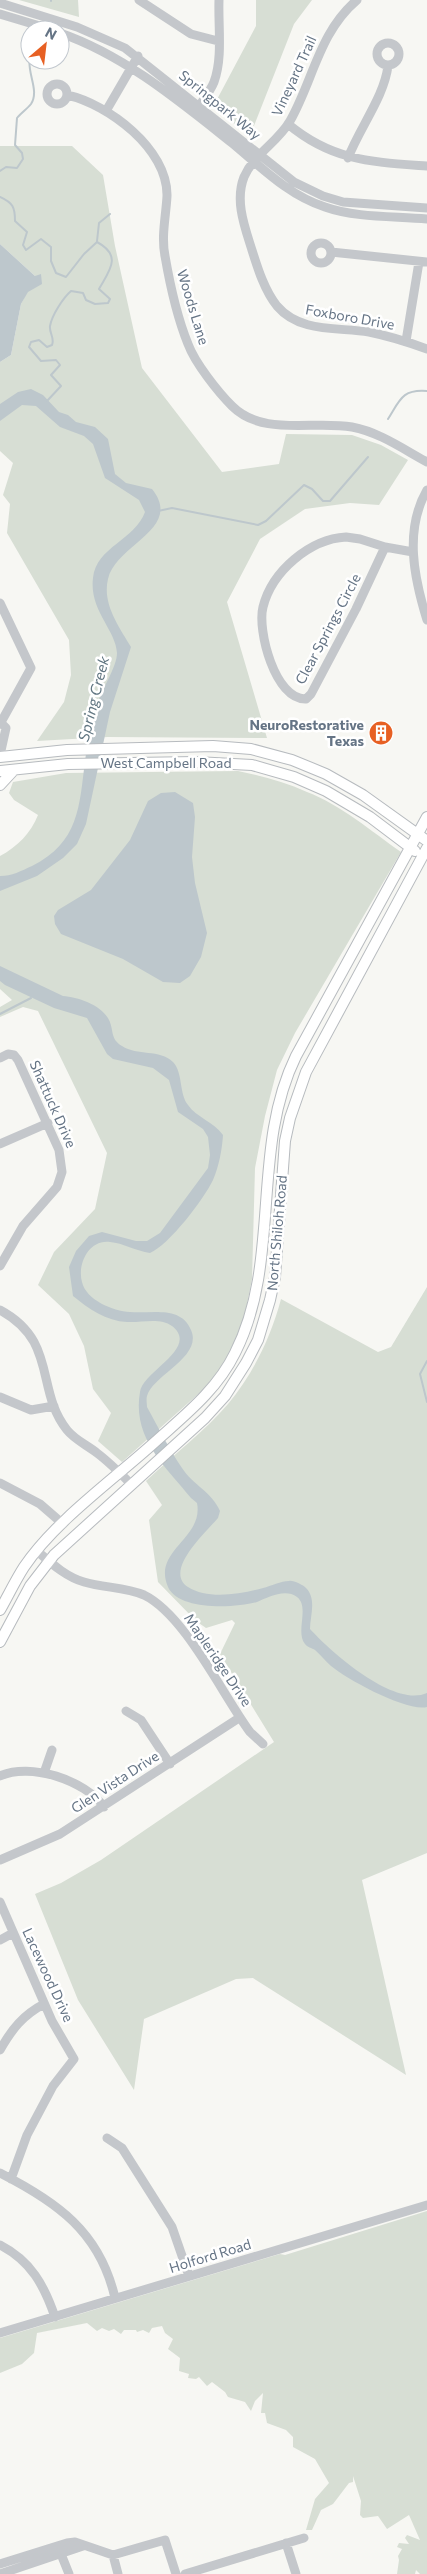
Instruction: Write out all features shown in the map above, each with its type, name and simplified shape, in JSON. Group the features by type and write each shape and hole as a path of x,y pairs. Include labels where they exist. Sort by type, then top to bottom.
{"main road":[{"name":"West Campbell Road","path":"0,756 68,750 234,747 292,760 345,784 427,841"},
{"name":"West Campbell Road","path":"0,771 68,764 196,762 252,765 308,783 362,812 410,847 425,854"},
{"path":"0,785 13,771"},
{"name":"North Shiloh Road","path":"0,1610 24,1568 37,1551 63,1524 207,1394 231,1361 244,1334 259,1284 271,1141 282,1090 296,1056 427,817"},
{"name":"North Shiloh Road","path":"0,1642 23,1598 49,1561 130,1484 217,1406 240,1374 258,1340 272,1293 285,1141 298,1092 314,1055 425,854"}],"street":[{"path":"139,0 191,34 218,41"},
{"path":"197,109 213,83 220,55 218,41 219,0"},
{"name":"Vineyard Trail","path":"256,158 288,124 327,37 338,19 357,0"},
{"name":"Springpark Way","path":"0,4 100,35 138,56 197,109 256,158 290,191 325,207 349,212 427,219"},
{"path":"0,14 20,20"},
{"name":"Springpark Way","path":"70,36 99,48 197,109"},
{"path":"106,111 138,56"},
{"path":"348,158 364,120 382,91 388,66"},
{"name":"Woods Lane","path":"67,95 82,98 106,111 139,137 152,152 159,166 167,196 164,214 164,255 187,344 232,406 243,415 260,422 343,426 369,432 427,462"},
{"path":"288,124 315,144 348,158 427,166"},
{"name":"Springpark Way","path":"256,158 288,179 323,196 343,202 427,208"},
{"name":"Foxboro Drive","path":"256,158 241,186 240,208 254,257 264,282 277,306 303,324 371,333 406,341 427,349"},
{"path":"331,252 423,262 406,341"},
{"path":"427,490 415,520 413,552 427,620"},
{"name":"Clear Springs Circle","path":"385,547 356,609 311,694 306,699 300,699 282,685 274,670 264,639 262,617 268,592 290,565 311,546 322,542 346,537 413,552"},
{"path":"0,602 31,668 0,723 6,728 0,756"},
{"name":"Shattuck Drive","path":"0,1058 8,1054 14,1055 48,1123 62,1161 60,1180 50,1196 22,1226 0,1266"},
{"path":"0,1144 48,1123"},
{"path":"0,1310 18,1321 37,1346 45,1367 54,1406 73,1436 96,1452 130,1484"},
{"path":"0,1397 31,1410 54,1406"},
{"path":"0,1483 40,1504 63,1524"},
{"name":"Mapleridge Drive","path":"37,1551 62,1572 84,1582 129,1590 161,1606 184,1632 239,1718 263,1744"},
{"path":"126,1711 141,1720 170,1764"},
{"name":"Glen Vista Drive","path":"0,1860 60,1834 239,1718"},
{"path":"44,1773 52,1750"},
{"path":"0,1776 21,1770 44,1773 82,1787 104,1807"},
{"name":"Lacewood Drive","path":"0,1902 44,2004 74,2059 53,2086 27,2135 11,2179"},
{"path":"0,1940 13,1933"},
{"path":"0,2050 21,2019 44,2004"},
{"path":"107,2138 122,2148 172,2227 190,2276"},
{"path":"0,2173 49,2200 80,2228 100,2257 116,2298"},
{"name":"Holford Road","path":"0,2333 427,2205"},
{"path":"0,2245 21,2258 33,2270 42,2284 55,2317"},
{"path":"185,2574 304,2538"},
{"path":"0,2564 83,2546 113,2555 165,2540 176,2574"},
{"path":"286,2543 296,2574"},
{"path":"0,2574 59,2550"},
{"path":"59,2550 69,2574"},
{"path":"113,2555 118,2574"}],"shaded area":[{"path":"19,0 78,0 79,17"},
{"path":"256,0 312,0 294,24 250,136 213,107 256,26"},
{"path":"0,146 72,146 103,175 115,246 142,368 222,472 279,464 286,434 352,435 381,445 408,460 379,505 350,503 305,509 260,539 227,602 267,738 108,737 37,741 64,702 71,675 69,640 7,533 10,504 3,495 13,463 0,451 0,362 11,355 21,304 35,276 0,244"},
{"path":"0,244 35,276 41,274 42,284 28,292 21,304 11,355 0,362"},
{"path":"31,389 43,395 59,412 68,415 76,422 95,427 108,439 115,474 126,483 152,489 160,503 160,515 154,526 114,567 108,579 107,597 109,606 131,647 110,712 86,824 77,844 63,858 37,876 0,891 0,876 9,875 32,866 48,856 61,845 75,819 82,788 86,754 97,706 117,653 116,644 95,600 93,578 96,567 101,559 133,530 145,512 139,500 105,478 93,444 84,436 60,427 36,406 22,405 0,421 0,404 18,392"},
{"path":"238,771 282,782 320,797 356,819 401,852 295,1033 277,1070 265,1116 255,1168 252,1279 245,1314 232,1353 205,1388 122,1462 98,1441 111,1413 93,1389 84,1346 69,1314 38,1285 54,1252 95,1209 107,1153 38,1011 23,1007 0,1017 0,1007 12,1000 0,989 0,856 23,839 32,828 38,815 14,800 9,793 13,782 66,773"},
{"path":"175,792 193,803 195,817 192,857 195,883 207,933 201,957 190,976 180,983 163,982 123,959 61,934 55,924 54,916 58,910 91,890 130,840 148,801 161,793"},
{"path":"0,966 63,996 76,998 95,1006 106,1015 111,1024 114,1037 122,1046 134,1051 162,1055 168,1058 176,1066 183,1095 188,1105 223,1135 220,1158 213,1180 194,1209 167,1241 150,1253 110,1242 96,1244 86,1254 81,1268 82,1282 89,1294 108,1307 123,1311 165,1312 173,1314 186,1322 191,1330 193,1340 190,1349 151,1388 147,1396 147,1407 177,1461 186,1474 217,1504 220,1511 218,1518 189,1552 183,1562 180,1571 182,1580 188,1587 196,1591 215,1595 245,1592 286,1581 300,1584 306,1588 311,1597 310,1629 332,1651 364,1675 398,1693 413,1696 427,1693 427,1707 406,1705 378,1694 339,1672 315,1650 306,1645 301,1633 303,1613 301,1601 292,1594 276,1595 257,1602 235,1606 208,1606 183,1600 174,1595 168,1587 165,1574 167,1563 193,1526 197,1515 197,1503 161,1463 153,1450 141,1423 139,1408 140,1392 143,1384 175,1351 179,1343 179,1334 167,1323 119,1321 105,1317 92,1310 73,1296 69,1267 76,1251 89,1236 102,1232 136,1241 147,1241 160,1233 208,1168 210,1155 208,1137 203,1129 178,1112 169,1080 153,1068 113,1059 107,1054 87,1018 54,1008 5,985 0,981"},
{"path":"427,1287 427,1853 362,1880 406,2075 253,1978 236,1979 144,2019 134,2090 78,2000 35,1894 61,1883 101,1860 274,1742 220,1654 235,1623 232,1620 206,1628 196,1621 158,1582 149,1520 162,1505 146,1481 209,1424 237,1392 260,1355 281,1299 378,1352 391,1347"},
{"path":"427,2211 427,2574 420,2574 416,2570 415,2574 397,2574 398,2556 402,2549 397,2547 399,2543 409,2544 405,2538 407,2535 420,2540 409,2515 387,2529 378,2516 363,2518 360,2515 361,2501 353,2476 353,2482 349,2483 333,2504 321,2510 312,2530 306,2530 315,2499 329,2483 315,2459 293,2447 293,2437 286,2430 267,2423 265,2413 261,2413 263,2393 255,2401 251,2411 245,2402 228,2397 225,2392 212,2382 207,2386 199,2377 196,2379 188,2378 189,2374 179,2371 180,2358 168,2349 173,2339 165,2333 162,2326 152,2328 149,2333 143,2330 137,2332 136,2330 124,2330 121,2334 114,2329 109,2331 102,2328 97,2331 87,2323 37,2333 34,2353 22,2364 0,2373 0,2338 280,2254 285,2255"}],"waterway":[{"path":"0,171 6,167 17,168 23,159 22,153 15,145 17,118 31,104 33,99 34,87 30,70"},
{"path":"0,197 8,201 12,206 15,221 27,232 23,245 26,250 41,239 51,247 51,261 56,273 66,277 84,254 97,242 105,247 112,258 110,270 99,289 110,299 108,303 95,304 86,300 83,293 71,291 58,307 51,322 52,345 47,347 39,340 31,342 29,347 41,361 56,360 60,365 51,375 61,386 47,401"},
{"path":"97,241 99,223 110,214"},
{"path":"388,419 399,401 407,394 427,391"},
{"path":"158,511 172,508 258,525 266,521 304,485 312,489 323,501 330,501 368,457"},
{"path":"0,1014 31,998"},
{"path":"427,1361 420,1374 427,1402"}],"place":[{"name":"NeuroRestorative Texas","path":"381,733"}],"water label":[{"name":"Spring Creek","path":"94,699"}]}
